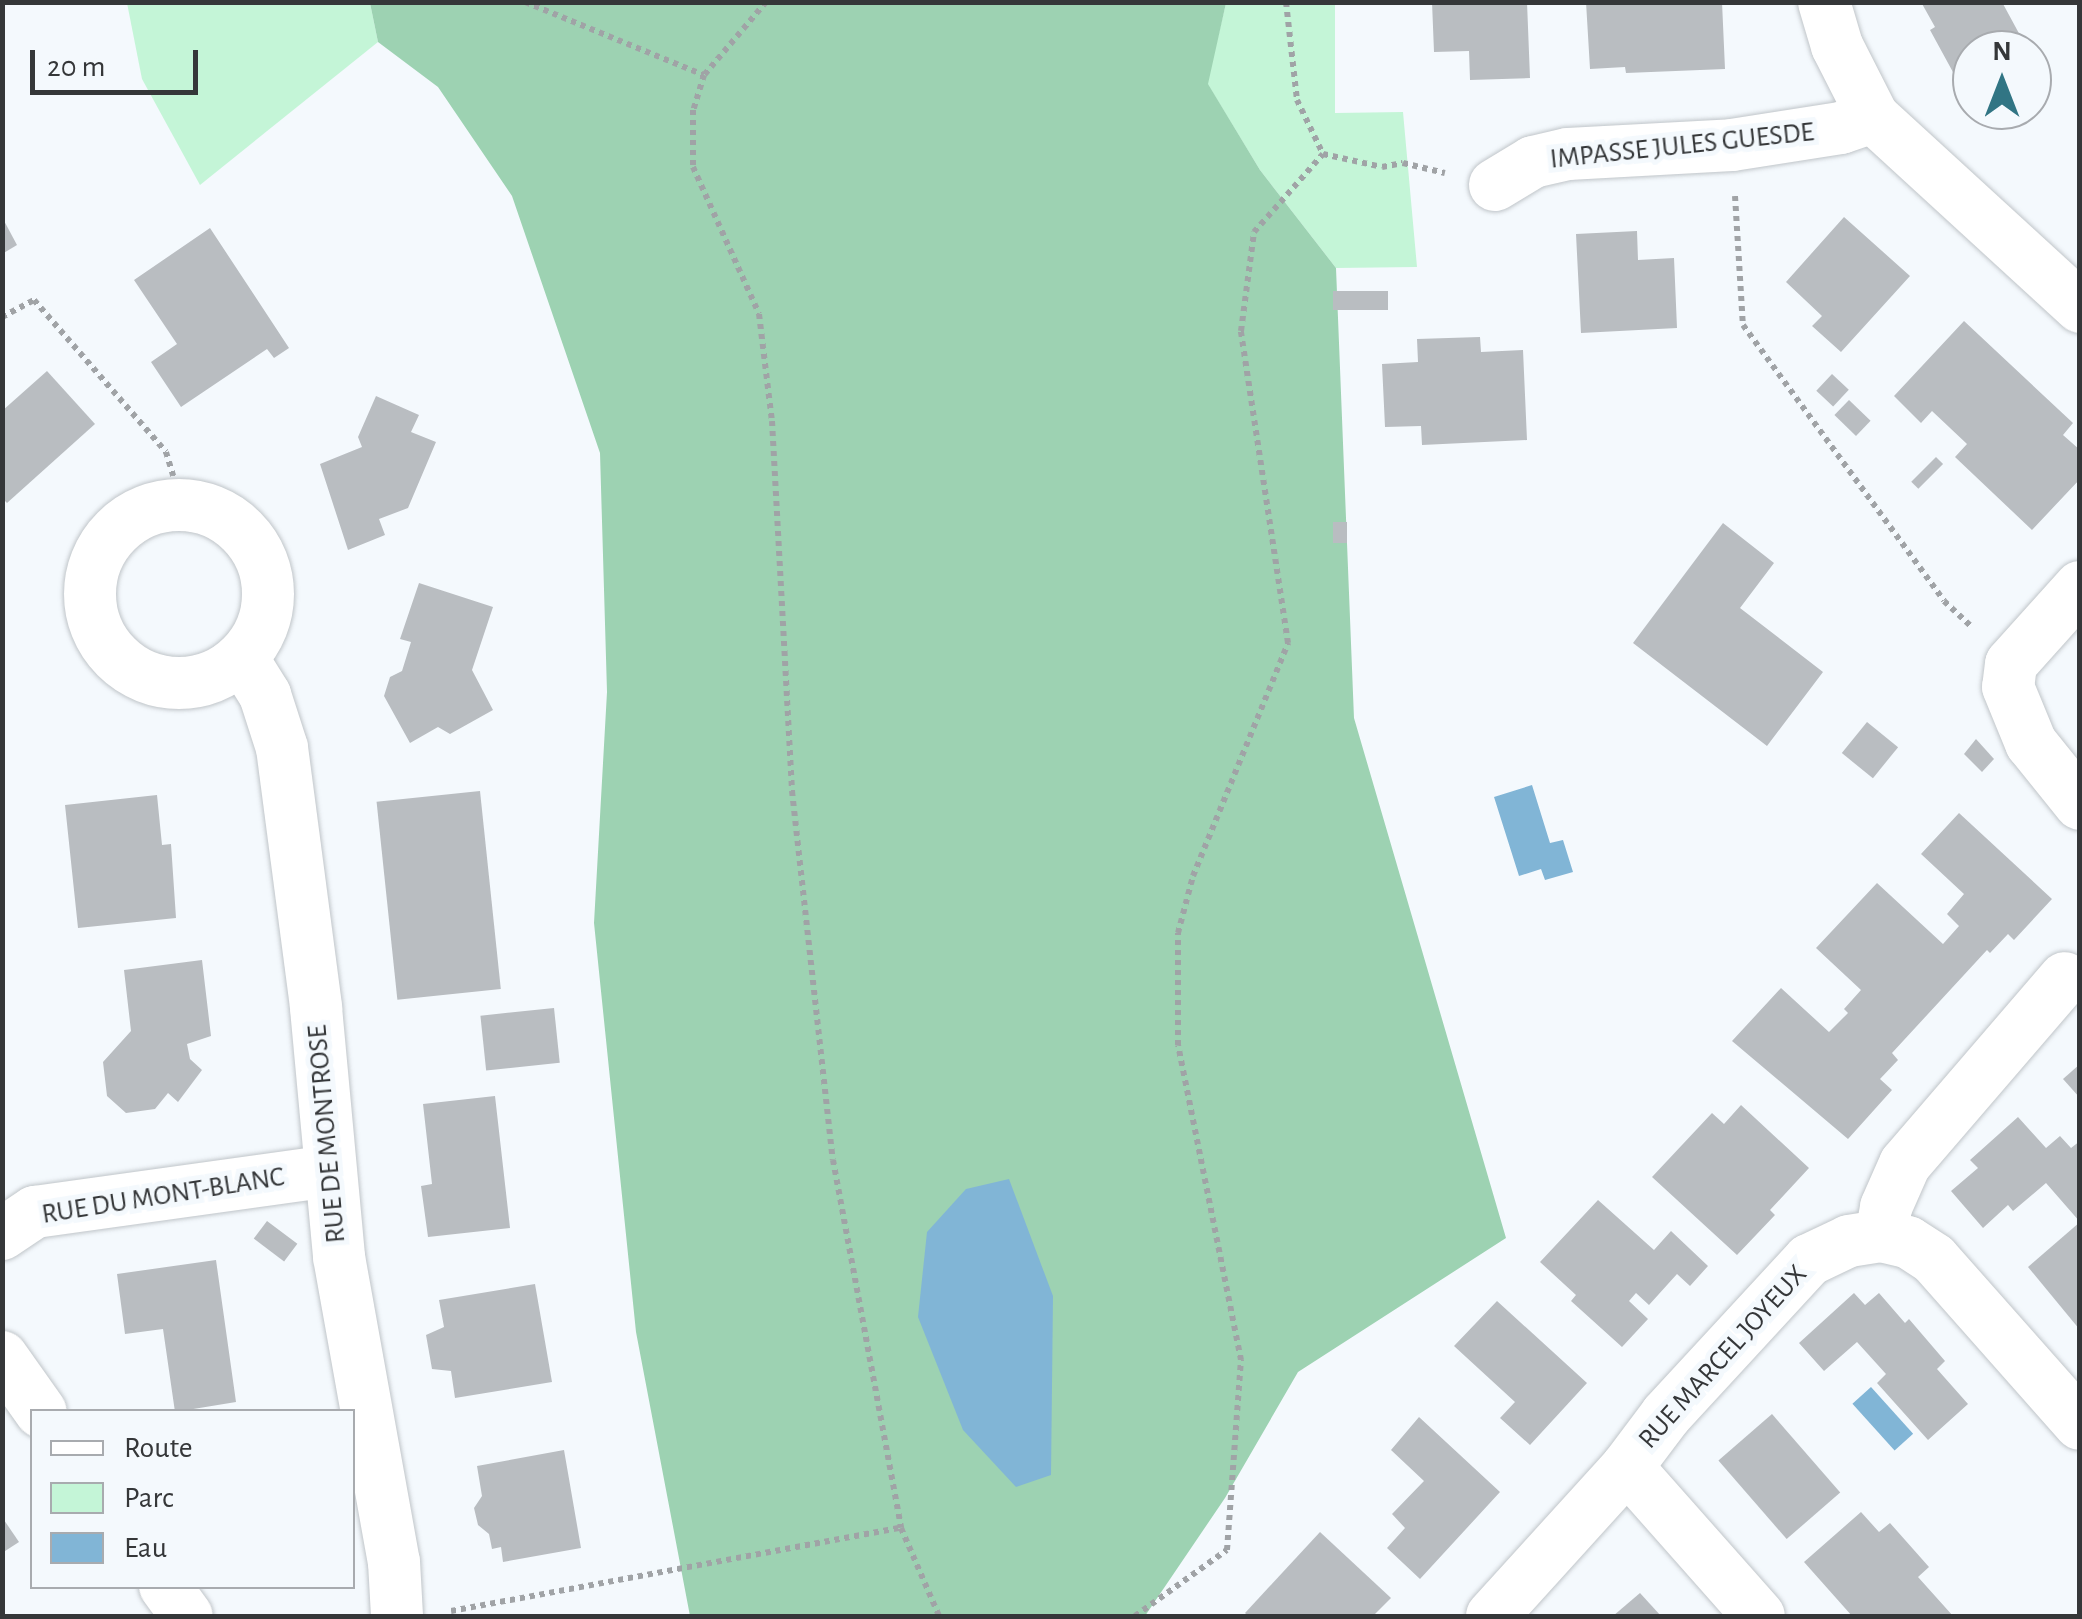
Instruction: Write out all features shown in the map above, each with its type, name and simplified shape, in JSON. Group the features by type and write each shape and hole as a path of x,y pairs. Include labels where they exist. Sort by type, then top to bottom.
{"street":[{"path":"1824,2 1837,46 1873,117 2080,307"},
{"name":"IMPASSE JULES GUESDE","path":"1495,185 1533,162 1568,154 1732,145 1841,128 1873,117"},
{"path":"182,505 208,510 231,522 250,539 263,562 268,587 267,613 242,658 218,675 190,683 160,682 121,662 95,627 89,598 92,569 106,542 126,522 153,508 182,505"},
{"path":"2080,587 2011,664 2008,687 2031,743 2080,804"},
{"name":"RUE DE MONTROSE","path":"242,658 265,695 282,748 316,1008 339,1257 394,1562 418,1615"},
{"path":"2064,978 1905,1164 1890,1196 1881,1236 1908,1242 1934,1258 2080,1424"},
{"name":"RUE DU MONT-BLANC","path":"2,1234 35,1212 330,1171"},
{"name":"RUE MARCEL JOYEUX","path":"1492,1616 1626,1467 1666,1416 1809,1260 1849,1241 1881,1236"},
{"path":"2,1357 39,1409"},
{"name":"RUE MARCEL JOYEUX","path":"1626,1467 1758,1616"},
{"path":"167,1589 187,1616"}],"path":[{"path":"524,2 704,75"},
{"path":"766,2 704,75 693,110 693,166 759,314 772,421 792,790 833,1160 901,1528 939,1616"},
{"path":"1286,2 1297,100 1323,154"},
{"path":"1732,145 1743,326 1944,601 2011,664"},
{"path":"1323,154 1382,166 1403,163 1495,185"},
{"path":"1134,1616 1227,1550 1241,1360 1178,1044 1178,932 1193,876 1288,643 1241,331 1254,232 1323,154"},
{"path":"2,317 34,300 166,452 182,505"},
{"path":"418,1615 901,1528"}],"green space":[{"path":"127,3 370,3 378,42 200,185 142,79"},
{"path":"370,3 1226,3 1208,84 1260,170 1336,268 1354,718 1506,1238 1298,1372 1225,1498 1145,1616 690,1616 636,1332 594,923 607,692 600,453 512,196 438,87 378,42"},
{"path":"1226,3 1335,3 1335,113 1403,112 1417,267 1336,268 1260,170 1207,83"}],"water":[{"path":"1532,785 1550,843 1563,840 1573,872 1545,880 1541,869 1519,876 1494,797"},
{"path":"1009,1179 1053,1296 1051,1475 1016,1487 963,1430 918,1317 927,1232 966,1189"},
{"path":"1871,1387 1913,1434 1895,1451 1852,1404"}],"building":[{"path":"1432,2 1527,2 1530,78 1470,80 1469,51 1434,52"},
{"path":"1586,2 1722,2 1725,69 1626,73 1625,67 1590,69"},
{"path":"1921,2 2002,2 2017,30 1952,30 1952,70 1930,30 1935,27"},
{"path":"2,217 17,245 2,254"},
{"path":"1844,217 1910,276 1841,352 1812,326 1822,316 1786,282"},
{"path":"210,228 289,348 274,358 267,349 181,407 151,362 177,344 134,280"},
{"path":"1637,231 1638,260 1674,258 1677,328 1581,333 1576,234"},
{"path":"1333,291 1388,291 1388,310 1333,310"},
{"path":"1964,321 2073,423 2063,435 2080,450 2080,479 2032,530 1955,457 1967,444 1932,411 1921,423 1894,396"},
{"path":"1480,337 1481,352 1523,350 1527,440 1422,445 1421,426 1385,427 1382,364 1418,362 1417,339"},
{"path":"47,371 95,424 7,503 2,498 2,411"},
{"path":"1832,374 1849,390 1833,407 1816,391"},
{"path":"376,396 419,415 411,432 436,442 408,508 379,519 385,535 348,550 320,464 362,447 358,437"},
{"path":"1849,400 1871,421 1856,436 1834,415"},
{"path":"1936,457 1943,464 1918,489 1911,482"},
{"path":"1333,522 1347,522 1347,543 1333,543"},
{"path":"1723,523 1774,563 1740,608 1823,672 1767,746 1633,643"},
{"path":"419,583 493,607 472,670 493,710 450,734 438,727 410,743 384,696 390,677 402,671 411,642 400,639"},
{"path":"1867,722 1898,747 1873,778 1842,753"},
{"path":"1976,739 1994,759 1982,772 1964,754"},
{"path":"480,791 501,989 397,1000 377,802"},
{"path":"157,795 162,845 171,844 176,918 78,928 65,805"},
{"path":"1959,813 2052,899 2014,940 2008,934 1990,953 1987,950 1892,1053 1898,1060 1880,1079 1892,1090 1848,1139 1732,1041 1781,988 1829,1032 1848,1013 1844,1009 1861,990 1816,948 1877,883 1943,944 1959,926 1947,914 1964,894 1921,854"},
{"path":"202,960 211,1036 187,1044 190,1059 202,1070 178,1102 168,1093 155,1109 126,1113 107,1096 103,1062 131,1031 124,970"},
{"path":"554,1008 560,1063 486,1070 480,1016"},
{"path":"2080,1064 2080,1098 2063,1079"},
{"path":"495,1096 510,1228 428,1237 421,1186 432,1184 423,1104"},
{"path":"1741,1105 1809,1168 1770,1210 1775,1215 1737,1255 1652,1177 1712,1113 1724,1124"},
{"path":"2018,1117 2046,1148 2060,1136 2071,1148 2080,1141 2080,1222 2046,1183 2013,1211 2008,1205 1983,1228 1951,1191 1978,1168 1970,1160"},
{"path":"1598,1200 1654,1250 1671,1231 1708,1266 1690,1286 1677,1274 1649,1305 1636,1293 1629,1301 1648,1319 1622,1347 1571,1301 1576,1295 1540,1262"},
{"path":"267,1221 297,1244 284,1261 254,1239"},
{"path":"2080,1222 2080,1330 2028,1267"},
{"path":"216,1260 236,1402 175,1409 163,1329 125,1334 117,1274"},
{"path":"535,1284 552,1382 455,1398 451,1371 432,1369 426,1335 444,1327 439,1300"},
{"path":"1854,1293 1865,1305 1879,1293 1905,1323 1909,1319 1945,1361 1937,1369 1968,1404 1928,1440 1877,1383 1886,1374 1857,1342 1824,1371 1799,1343"},
{"path":"1497,1301 1587,1383 1530,1445 1500,1418 1515,1402 1454,1346"},
{"path":"1772,1414 1840,1492 1787,1539 1718,1461"},
{"path":"1419,1417 1500,1492 1420,1579 1387,1548 1405,1528 1392,1514 1424,1481 1391,1450"},
{"path":"564,1450 581,1548 503,1562 501,1547 492,1549 489,1534 478,1525 474,1508 482,1496 477,1466"},
{"path":"1861,1512 1879,1532 1890,1523 1929,1567 1918,1577 1953,1616 1852,1616 1804,1562"},
{"path":"2,1517 19,1542 2,1553"},
{"path":"1320,1532 1391,1598 1373,1616 1248,1616 1245,1613"},
{"path":"1640,1593 1661,1616 1613,1616"}]}
